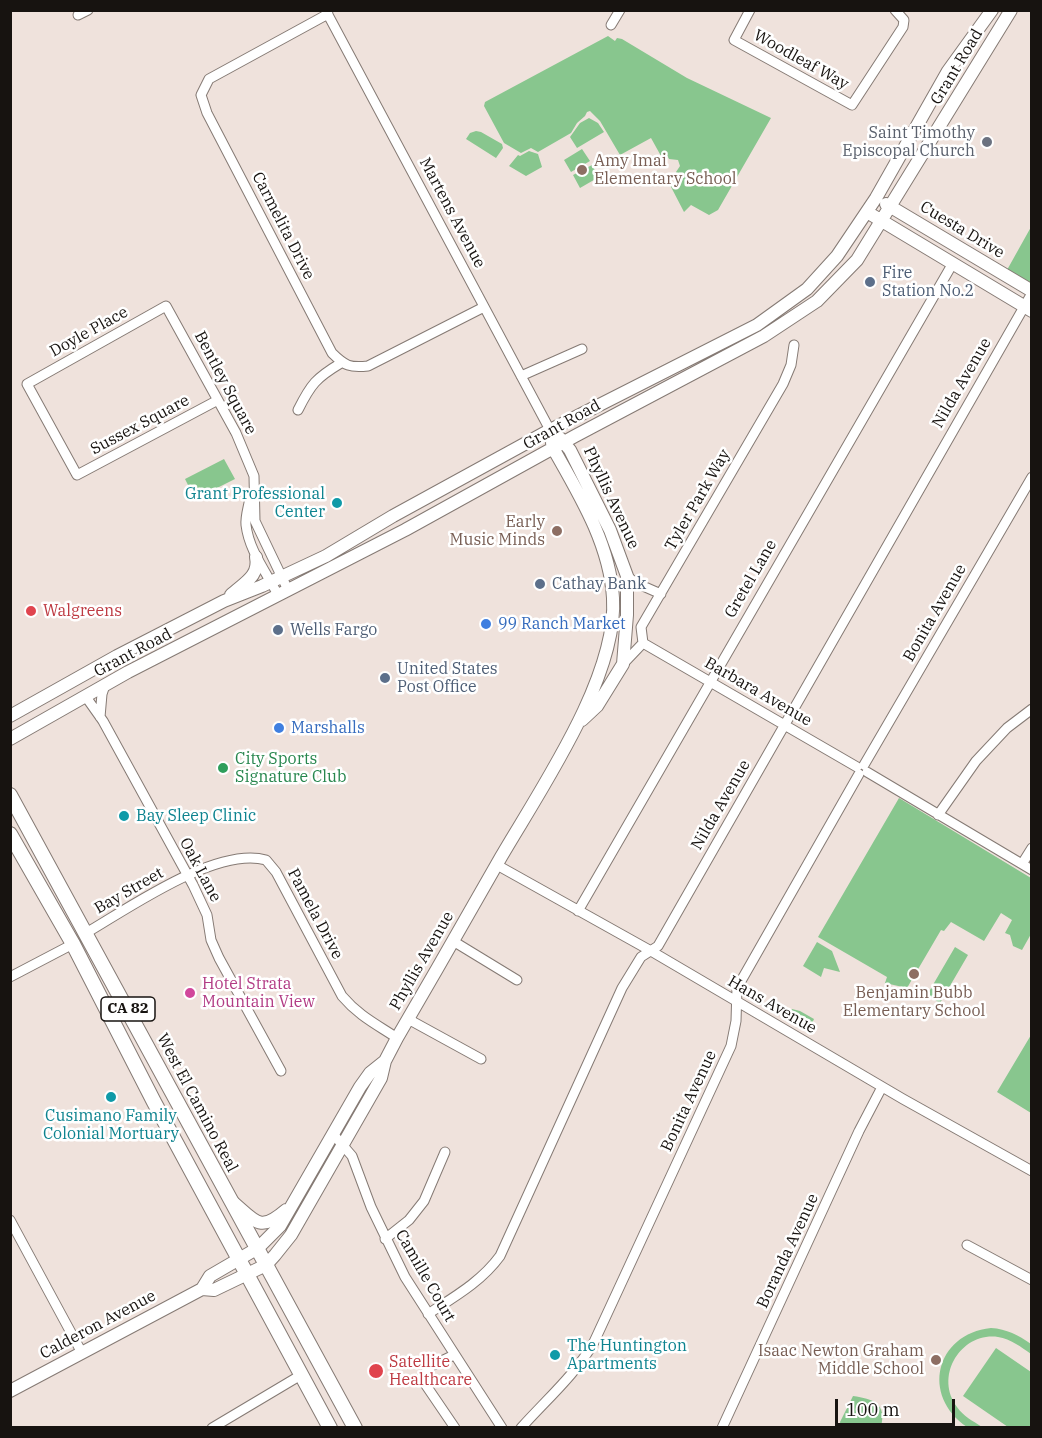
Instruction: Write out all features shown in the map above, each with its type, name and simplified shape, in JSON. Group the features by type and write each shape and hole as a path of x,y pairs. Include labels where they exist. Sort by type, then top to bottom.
{"main road":[{"name":"Grant Road","path":"93,681 110,661 224,601 326,556 393,516 550,430 757,325 807,289 837,256 867,212 948,71 992,10"},
{"name":"Grant Road","path":"10,716 93,681 283,592 405,530 564,442 764,336 808,308 849,270 891,207 1011,10"},
{"name":"Cuesta Drive","path":"876,198 1032,292"},
{"name":"Cuesta Drive","path":"867,212 1028,309"},
{"name":"Phyllis Avenue","path":"550,430 564,442 610,530 627,576 623,664 597,706 579,723"},
{"name":"Phyllis Avenue","path":"248,1274 266,1265 291,1235 381,1078 385,1060 397,1038 579,723 609,643 613,601 611,577 600,540 553,448 550,430"},
{"path":"224,601 255,575 258,565 256,557"},
{"path":"86,697 93,681"},
{"name":"Grant Road","path":"10,739 86,697"},
{"name":"West El Camino Real","path":"10,795 355,1428"},
{"name":"CA 82","path":"10,834 73,944 154,1102 330,1428"},
{"name":"Phyllis Avenue","path":"240,1258 258,1248 280,1226 360,1087 370,1073 385,1060"},
{"path":"231,1200 254,1221 262,1224 272,1221 294,1203"},
{"name":"Calderon Avenue","path":"10,1391 201,1288 210,1276 240,1258"},
{"name":"Calderon Avenue","path":"201,1288 214,1290 248,1274"}],"street":[{"path":"78,15 88,10"},
{"path":"611,25 620,10"},
{"name":"Woodleaf Way","path":"750,10 734,40 852,105 903,27 904,20 895,10"},
{"name":"Martens Avenue","path":"327,12 550,430"},
{"name":"Carmelita Drive","path":"327,12 209,79 201,95 207,113 332,353 342,363"},
{"name":"Gretel Lane","path":"578,911 953,263"},
{"name":"Nilda Avenue","path":"428,1314 471,1286 492,1268 500,1256 622,988 641,957 658,946 783,724 1028,309 1032,292"},
{"name":"Doyle Place","path":"77,476 27,384 166,306"},
{"name":"Bentley Square","path":"166,306 237,433 254,476 255,520 276,579 283,592"},
{"path":"298,410 310,386 342,363 353,367 368,366 484,307"},
{"name":"Tyler Park Way","path":"643,643 641,627 783,384 791,365 794,345"},
{"path":"521,376 582,349"},
{"name":"Sussex Square","path":"77,476 218,400"},
{"name":"Bentley Square","path":"254,476 246,523 249,539 256,557 276,579"},
{"name":"Bonita Avenue","path":"522,1428 573,1371 594,1342 731,1046 736,1021 738,987 1032,477"},
{"name":"Phyllis Avenue","path":"627,576 636,584 661,594"},
{"path":"623,664 643,643"},
{"name":"Barbara Avenue","path":"643,643 1032,870"},
{"path":"93,681 102,694 100,717"},
{"name":"Oak Lane","path":"86,697 100,717 193,885 207,915 211,940 219,958 281,1071"},
{"path":"938,815 976,761 1007,728 1032,709"},
{"path":"1022,864 1032,848"},
{"name":"Pamela Drive","path":"186,876 219,862 246,858 266,860 276,872 342,996 366,1020 397,1038"},
{"name":"Hans Avenue","path":"496,865 651,951 882,1087 1032,1171"},
{"name":"Bay Street","path":"86,933 186,876"},
{"path":"453,941 517,980"},
{"path":"10,977 73,944"},
{"path":"408,1019 481,1059"},
{"name":"Boranda Avenue","path":"722,1428 859,1131 882,1087"},
{"name":"Camille Court","path":"333,1134 351,1156 386,1239 405,1277 502,1428"},
{"path":"386,1239 409,1220 424,1201 445,1152"},
{"path":"10,1220 82,1353"},
{"path":"967,1245 1032,1280"},
{"path":"454,1355 431,1366 421,1378 455,1428"},
{"path":"212,1428 301,1375"}],"green space":[{"path":"608,36 615,41 617,38 622,39 687,78 771,118 718,210 709,215 691,205 684,212 670,185 680,180 676,172 680,166 678,160 669,159 666,153 661,156 651,138 620,155 600,121 590,111 577,123 571,133 538,152 531,148 521,153 504,143 484,106 485,102"},
{"path":"589,118 598,123 604,132 577,148 570,137 580,123"},
{"path":"476,131 502,144 503,148 496,158 466,139 470,133"},
{"path":"582,149 590,161 571,172 564,160"},
{"path":"529,151 538,154 542,167 526,176 509,166 518,155"},
{"path":"592,165 599,177 580,188 573,175"},
{"path":"1031,227 1031,285 1007,270"},
{"path":"224,459 235,479 195,499 185,479"},
{"path":"899,798 1031,878 1031,934 1022,950 1013,946 1010,935 1005,933 1012,920 1001,913 984,941 951,922 944,931 941,930 907,988 885,983 887,977 818,937"},
{"path":"817,942 832,951 840,972 824,968 821,977 803,966"},
{"path":"955,947 968,955 940,1003 927,995"},
{"path":"792,1009 814,1019 810,1028 787,1015"},
{"path":"1031,1035 1031,1113 997,1092"},
{"path":"991,1328 1017,1335 1031,1344 1031,1354 1012,1341 998,1337 985,1337 973,1341 955,1358 948,1382 951,1395 965,1416 982,1427 967,1427 953,1414 943,1399 940,1384 941,1368 947,1354 957,1342 972,1333"},
{"path":"996,1348 1031,1372 1031,1427 1008,1427 963,1396"},
{"path":"853,1396 872,1401 880,1407 881,1427 841,1427 840,1422"}],"place":[{"name":"Saint Timothy Episcopal Church","path":"987,142"},
{"name":"Amy Imai Elementary School","path":"582,170"},
{"name":"Fire Station No.2","path":"870,282"},
{"name":"Grant Professional Center","path":"337,503"},
{"name":"Early Music Minds","path":"557,531"},
{"name":"Cathay Bank","path":"540,584"},
{"name":"Walgreens","path":"31,611"},
{"name":"99 Ranch Market","path":"486,624"},
{"name":"Wells Fargo","path":"278,630"},
{"name":"United States Post Office","path":"385,678"},
{"name":"Marshalls","path":"279,728"},
{"name":"City Sports Signature Club","path":"223,768"},
{"name":"Bay Sleep Clinic","path":"124,816"},
{"name":"Benjamin Bubb Elementary School","path":"914,974"},
{"name":"Hotel Strata Mountain View","path":"190,993"},
{"name":"Cusimano Family Colonial Mortuary","path":"111,1097"},
{"name":"The Huntington Apartments","path":"555,1355"},
{"name":"Isaac Newton Graham Middle School","path":"936,1360"},
{"name":"Satellite Healthcare","path":"376,1371"}]}
